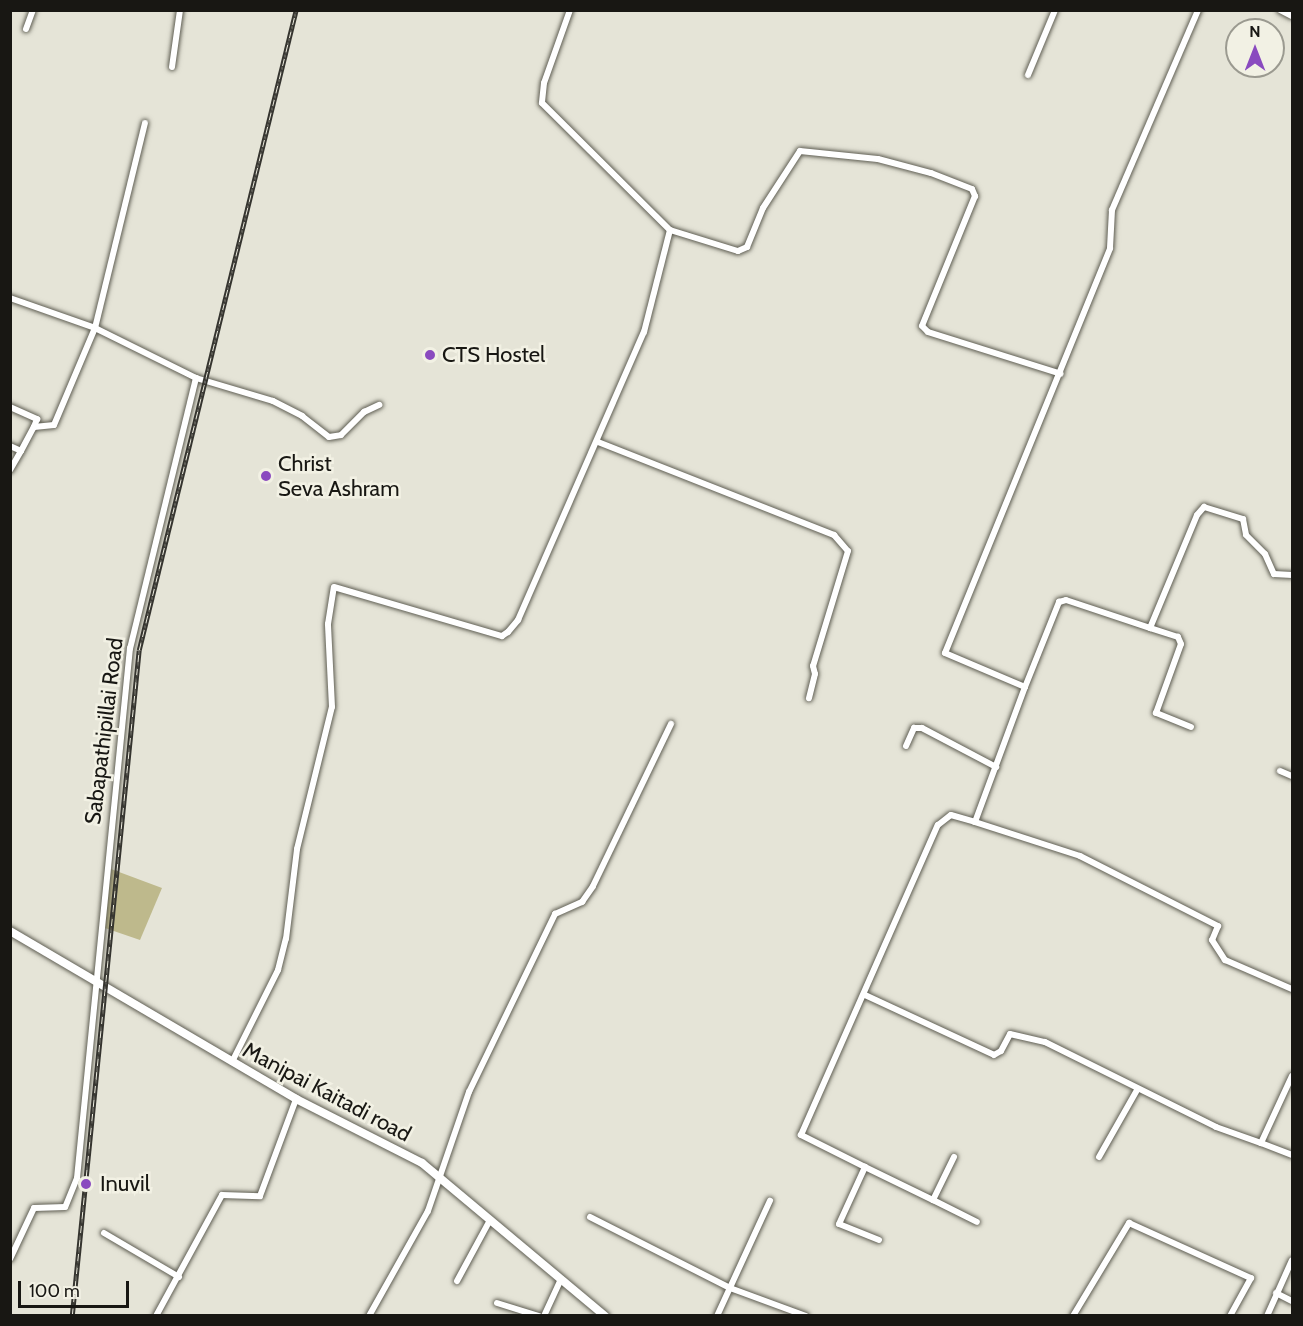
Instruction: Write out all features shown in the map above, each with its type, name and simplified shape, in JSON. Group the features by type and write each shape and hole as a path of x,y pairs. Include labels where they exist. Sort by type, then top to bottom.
{"main road":[{"name":"Manipai Kaitadi road","path":"10,931 96,984 296,1099 422,1163 604,1316"}],"street":[{"path":"26,29 33,10"},
{"path":"172,66 180,10"},
{"path":"570,10 544,83 542,103 670,230 738,251 747,247 763,208 800,152 879,159 931,172 972,189 975,196 922,326 928,332 1060,374"},
{"path":"1028,75 1055,10"},
{"path":"1026,687 945,653 1110,248 1112,210 1198,10"},
{"path":"1280,10 1293,16"},
{"path":"34,427 54,425 95,328 145,123"},
{"path":"232,1062 278,970 286,939 297,849 332,706 328,624 334,587 501,636 518,620 598,442 644,332 670,230"},
{"path":"10,298 95,328 196,378 273,401 302,416 329,437 341,435 364,412 379,405"},
{"name":"Sabapathipillai Road","path":"10,1259 34,1208 65,1207 77,1179 130,648 196,378"},
{"path":"10,407 37,419 10,470"},
{"path":"598,442 834,535 848,551 813,666 815,674 809,698"},
{"path":"10,446 21,451"},
{"path":"1150,628 1204,507 1243,519 1246,535 1265,554 1274,574 1293,575"},
{"path":"975,822 1059,602 1066,600 1178,637 1181,644 1156,713 1191,727"},
{"path":"369,1316 429,1211 469,1092 555,914 582,902 593,886 671,724"},
{"path":"906,746 914,728 922,728 996,767"},
{"path":"1280,771 1293,777"},
{"path":"977,1222 801,1136 938,825 951,816 1080,856 1218,926 1212,940 1225,960 1293,989"},
{"path":"865,995 994,1055 1001,1052 1010,1034 1045,1042 1080,1057 1137,1090 1216,1127 1293,1155"},
{"path":"1261,1143 1293,1076"},
{"path":"1099,1157 1137,1090"},
{"path":"156,1316 222,1195 260,1196 296,1099"},
{"path":"933,1200 954,1157"},
{"path":"865,1167 839,1224 879,1240"},
{"path":"717,1316 770,1201"},
{"path":"590,1217 730,1288 806,1316"},
{"path":"457,1281 490,1220"},
{"path":"1073,1316 1129,1222 1251,1278 1230,1316"},
{"path":"104,1233 178,1277"},
{"path":"1268,1316 1276,1293 1293,1260"},
{"path":"544,1316 561,1279"},
{"path":"1276,1293 1293,1301"},
{"path":"497,1304 539,1316"}],"shaded area":[{"path":"111,869 162,888 140,940 105,928"}],"railway":[{"path":"72,1316 139,650 296,10"}],"place":[{"name":"CTS Hostel","path":"430,355"},
{"name":"Christ Seva Ashram","path":"266,476"},
{"name":"Inuvil","path":"86,1184"}]}
